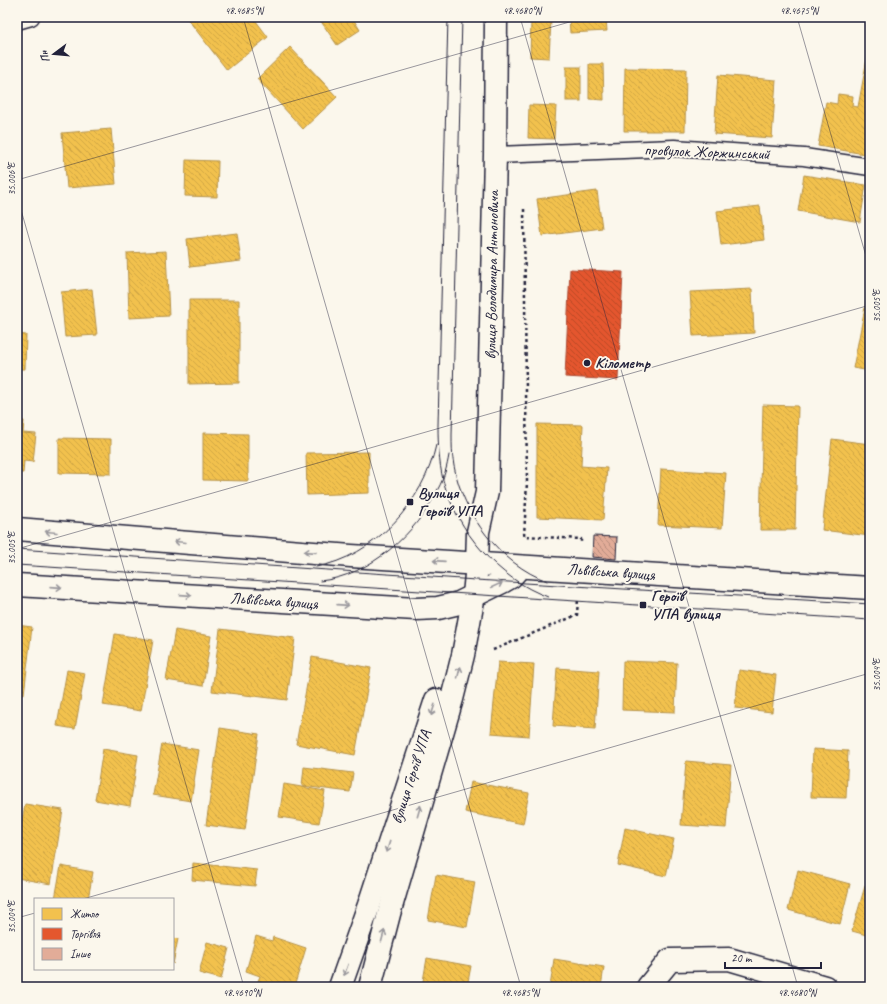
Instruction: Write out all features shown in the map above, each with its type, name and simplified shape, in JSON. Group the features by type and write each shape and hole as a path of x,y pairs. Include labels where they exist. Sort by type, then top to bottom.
{"street":[{"name":"вулиця Володимира Антоновича","path":"472,563 473,540 478,532 486,492 495,156 496,17"},
{"name":"Львівська вулиця","path":"17,529 351,556 870,588"},
{"name":"вулиця Героїв УПА","path":"370,987 389,914 452,699 463,655 466,599 472,563"},
{"name":"Львівська вулиця","path":"17,585 416,609 438,608 466,599 512,577 520,567"},
{"name":"вулиця Героїв УПА","path":"340,987 369,905 438,696 466,599"},
{"path":"648,987 670,960 729,959 825,987"}],"lane":[{"path":"17,21 31,17"},
{"name":"провулок Жоржинський","path":"495,156 674,148 804,157 870,167"}],"path":[{"path":"491,651 577,615 581,539 524,536 527,482 524,203"}],"building: Житло":[{"path":"186,17 253,17 268,37 227,70"},
{"path":"318,17 352,17 360,30 337,45"},
{"path":"569,17 606,17 607,31 570,33"},
{"path":"531,20 551,20 549,58 530,57"},
{"path":"290,47 337,97 303,129 257,79"},
{"path":"868,53 870,53 870,155 818,146 826,102 837,104 838,94 853,96 852,106 858,107"},
{"path":"589,64 603,64 604,100 589,99"},
{"path":"566,67 581,67 581,101 566,101"},
{"path":"625,68 686,69 685,131 624,131"},
{"path":"718,75 776,80 772,138 714,134"},
{"path":"529,105 556,106 554,139 528,138"},
{"path":"111,129 116,184 67,188 62,133"},
{"path":"186,160 218,161 217,197 185,196"},
{"path":"804,175 866,185 860,222 798,211"},
{"path":"597,191 602,228 542,236 537,199"},
{"path":"760,206 764,240 721,245 717,211"},
{"path":"237,233 241,261 190,267 187,239"},
{"path":"166,251 169,316 129,318 127,253"},
{"path":"870,282 870,371 853,368"},
{"path":"92,289 97,335 65,337 61,292"},
{"path":"752,289 754,333 693,336 690,292"},
{"path":"189,300 239,300 239,383 189,384"},
{"path":"17,334 26,335 25,369 17,369"},
{"path":"763,405 798,406 795,530 760,530"},
{"path":"17,420 24,421 23,433 36,434 33,462 24,461 23,473 17,473"},
{"path":"537,424 583,425 581,466 607,468 603,520 537,517"},
{"path":"203,433 248,434 248,481 203,480"},
{"path":"59,438 111,439 111,474 59,473"},
{"path":"832,439 870,444 870,536 822,530"},
{"path":"369,452 369,493 307,495 306,453"},
{"path":"661,469 726,473 722,528 658,525"},
{"path":"17,625 32,627 24,694 17,693"},
{"path":"220,629 295,638 287,700 212,691"},
{"path":"175,630 211,636 203,686 166,680"},
{"path":"115,634 153,640 141,711 103,705"},
{"path":"312,657 371,668 355,755 296,744"},
{"path":"623,661 677,663 675,712 622,710"},
{"path":"498,662 534,664 529,736 491,733"},
{"path":"557,668 599,671 595,729 553,726"},
{"path":"67,670 85,673 75,729 57,726"},
{"path":"739,670 776,675 772,712 735,708"},
{"path":"220,728 259,734 245,830 206,825"},
{"path":"162,744 199,750 191,801 153,795"},
{"path":"103,749 138,755 130,806 95,800"},
{"path":"813,749 848,751 846,798 811,797"},
{"path":"686,761 731,765 726,828 681,825"},
{"path":"304,767 353,773 350,792 302,786"},
{"path":"471,782 529,793 523,824 465,812"},
{"path":"284,784 325,791 319,823 279,817"},
{"path":"25,804 63,810 51,884 17,878 17,848"},
{"path":"625,828 674,839 666,876 618,865"},
{"path":"193,863 257,870 255,886 192,880"},
{"path":"61,866 93,872 88,898 55,898"},
{"path":"798,870 850,884 840,924 788,910"},
{"path":"436,875 475,882 467,927 428,920"},
{"path":"865,886 870,887 870,936 852,931"},
{"path":"256,936 272,941 273,937 306,948 294,987 277,987 258,981 260,976 246,971"},
{"path":"174,938 178,939 174,959"},
{"path":"207,942 229,948 221,979 199,973"},
{"path":"427,958 471,966 467,987 422,987"},
{"path":"554,959 604,967 601,987 550,987"},
{"path":"680,982 703,987 679,987"}],"building: Торгівля":[{"path":"570,269 623,272 618,380 565,377"}],"building: Інше":[{"path":"593,536 617,537 616,559 592,557"}],"tram line":[{"path":"448,17 438,425 439,453 443,480 449,499 458,517 469,535 482,551 496,566 512,578 530,589 548,597"},
{"path":"462,17 452,435 453,462 466,502 486,535 499,550 514,563 547,581"},
{"path":"316,567 337,561 358,552 393,524 408,506 420,487 430,466 436,445"},
{"path":"320,581 357,571 390,550 405,536 418,521 438,489 445,472 449,455"},
{"path":"17,549 476,580 870,604"},
{"path":"17,565 870,620"}],"place":[{"name":"Кілометр","path":"587,363"},
{"name":"Вулиця Героїв УПА","path":"410,502"},
{"name":"Героїв УПА вулиця","path":"643,605"}]}
